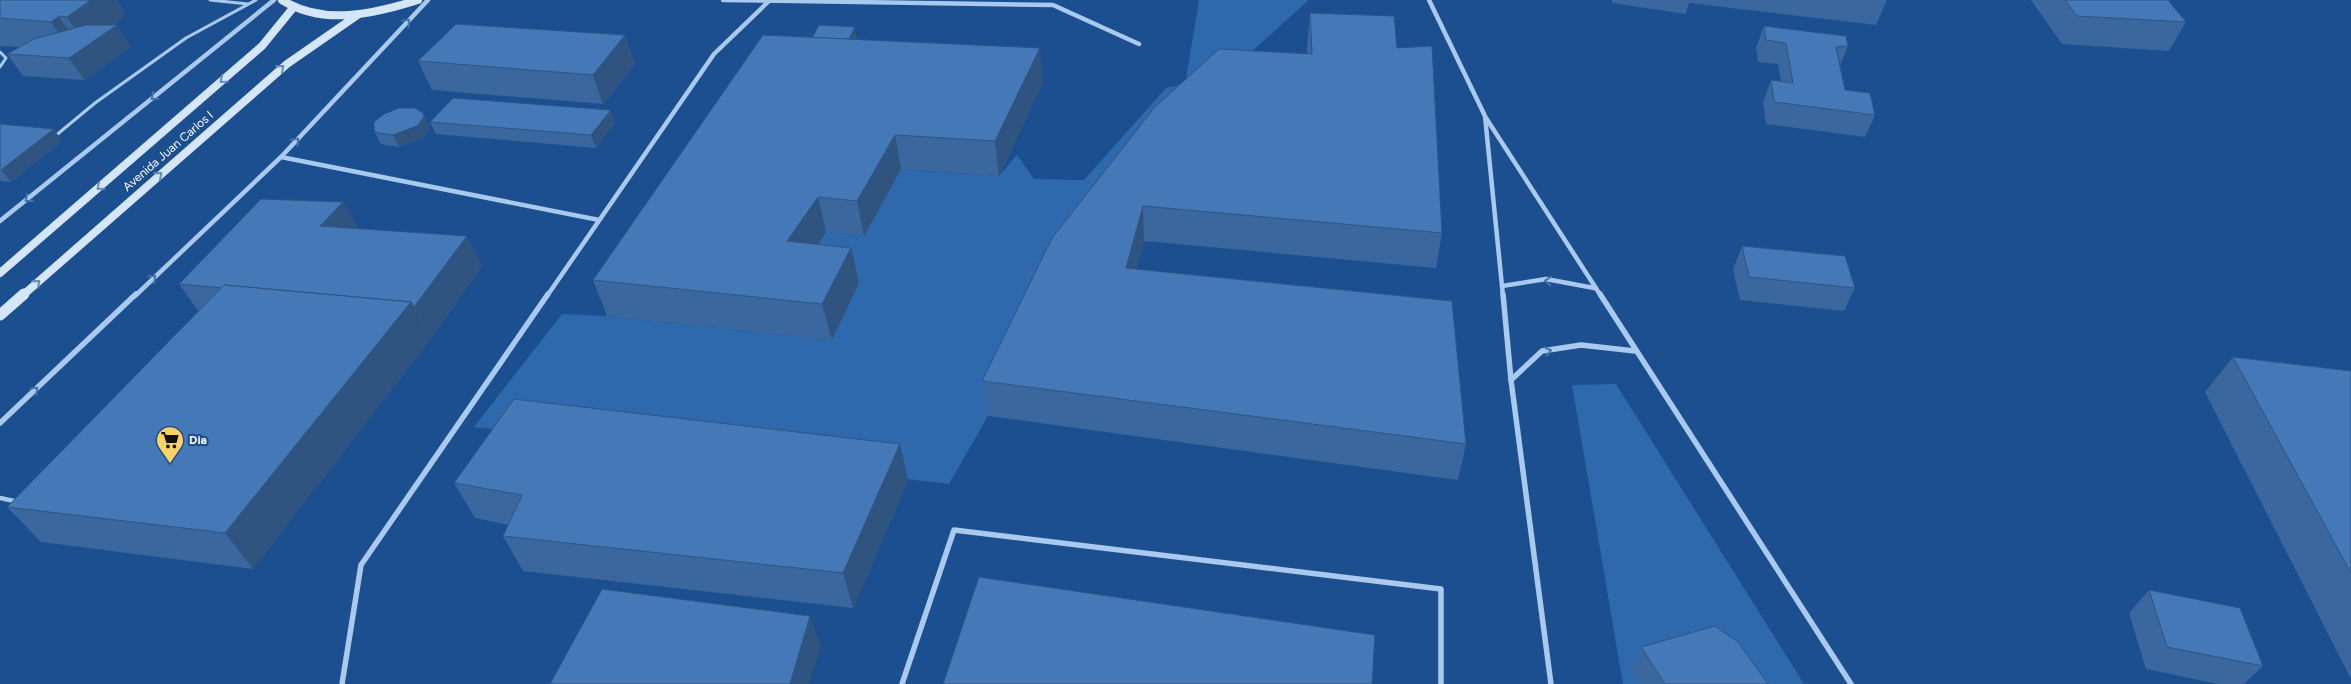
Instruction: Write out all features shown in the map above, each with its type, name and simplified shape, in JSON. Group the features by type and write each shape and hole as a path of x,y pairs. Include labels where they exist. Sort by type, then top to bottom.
{"main road":[{"path":"282,0 293,8 322,14 359,14 418,0"},
{"name":"Avenida Juan Carlos I","path":"0,273 262,46 293,8"},
{"name":"Avenida Juan Carlos I","path":"0,315 287,64 359,14"}],"street":[{"path":"0,221 274,0"},
{"path":"0,423 281,157 428,0"},
{"path":"724,0 1052,5 1139,44"},
{"path":"1429,0 1485,116 1594,288 1851,684"},
{"path":"342,684 361,565 714,54 770,1"},
{"path":"1485,116 1511,380 1552,684"},
{"path":"281,157 599,220"},
{"path":"1502,286 1546,279 1594,288"},
{"path":"1511,380 1542,351 1581,345 1635,351"},
{"path":"902,684 954,530 1441,589 1441,684"}],"lane":[{"path":"210,0 248,4"},
{"path":"52,139 95,103 186,38 256,0"},
{"path":"0,52 6,58 0,67"},
{"path":"0,498 14,501"}],"shaded area":[{"path":"1199,0 1309,0 1212,87 988,416 949,484 474,427 562,314 607,316 831,340 797,276 826,232 864,236 901,169 999,176 1017,155 1034,179 1084,180 1166,88 1185,84"},
{"path":"1616,384 1804,684 1623,684 1572,385"}],"building":[{"path":"0,0 91,0 67,17 59,16 51,22 0,18"},
{"path":"2065,0 2168,0 2186,22 2077,16"},
{"path":"1310,13 1394,16 1397,48 1432,46 1442,233 1143,206 1126,268 1452,301 1466,444 982,381 1052,238 1155,107 1219,49 1312,54"},
{"path":"456,24 625,35 593,75 418,61"},
{"path":"86,25 117,25 69,58 7,54 34,39"},
{"path":"819,25 855,27 849,39 812,38"},
{"path":"1764,26 1846,36 1848,46 1836,47 1845,90 1870,93 1875,115 1774,102 1771,80 1793,83 1786,43 1766,40"},
{"path":"763,35 1040,48 995,141 895,135 857,201 818,197 787,241 851,248 822,304 593,280"},
{"path":"453,98 611,110 591,135 430,122"},
{"path":"399,108 415,108 423,113 424,117 417,126 393,135 378,133 374,130 374,122 384,114"},
{"path":"0,124 54,129 1,170"},
{"path":"261,199 343,202 320,226 467,236 414,307 411,302 224,285 222,288 179,284"},
{"path":"1742,246 1845,256 1855,288 1749,277"},
{"path":"224,285 411,302 225,533 7,507"},
{"path":"2233,357 2351,371 2351,573"},
{"path":"514,399 900,444 843,573 503,536 522,495 454,483"},
{"path":"979,577 1375,635 1372,684 943,684"},
{"path":"602,589 810,616 790,684 550,684"},
{"path":"2149,590 2240,608 2263,666 2167,647"},
{"path":"1715,626 1738,642 1768,684 1665,684 1641,647"}],"place":[{"name":"Dia","path":"170,464"}]}
